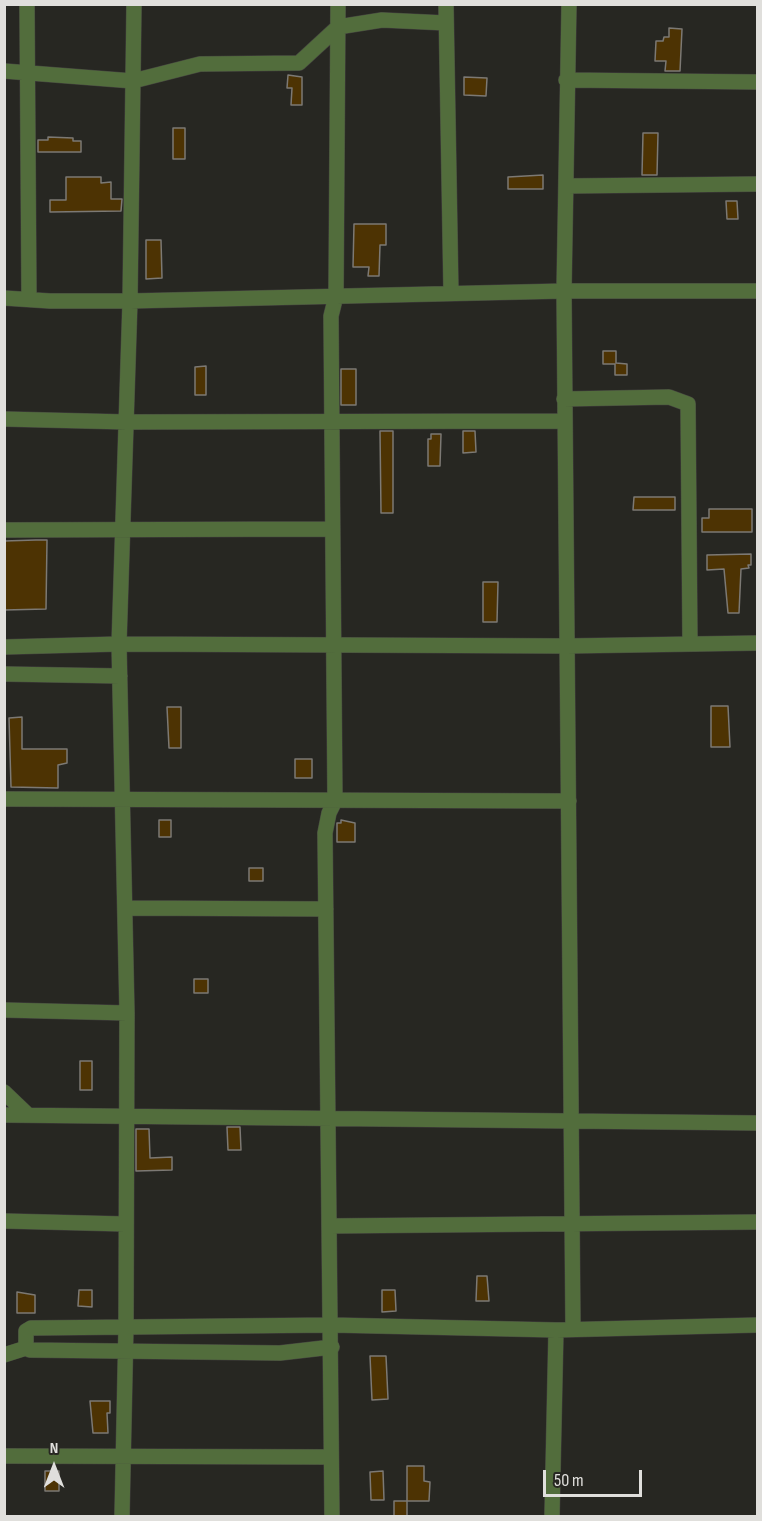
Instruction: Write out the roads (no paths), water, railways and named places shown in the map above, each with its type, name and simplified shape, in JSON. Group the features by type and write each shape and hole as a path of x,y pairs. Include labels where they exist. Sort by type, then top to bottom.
{"street":[{"path":"27,4 29,299"},
{"path":"122,1516 126,1351 127,1013 119,644 130,301 134,4"},
{"path":"332,1516 332,1325 327,1120 325,833 329,813 335,801 331,316 336,297 338,4"},
{"path":"446,4 451,293"},
{"path":"569,4 566,80 564,421 573,1329"},
{"path":"4,71 133,81 200,64 299,63 338,27 382,20 446,23"},
{"path":"566,80 758,82"},
{"path":"567,186 758,184"},
{"path":"4,298 130,301 564,291 758,291"},
{"path":"564,399 669,397 688,404 690,644"},
{"path":"4,419 127,422 564,421"},
{"path":"4,530 332,529"},
{"path":"4,647 119,644 567,646 758,643"},
{"path":"4,674 120,676"},
{"path":"4,799 569,801"},
{"path":"125,908 326,909"},
{"path":"4,1010 127,1013"},
{"path":"4,1092 28,1115"},
{"path":"4,1115 758,1123"},
{"path":"4,1221 125,1224"},
{"path":"329,1226 758,1222"},
{"path":"26,1348 26,1331 31,1328 332,1325 573,1329 758,1325"},
{"path":"552,1516 556,1329"},
{"path":"4,1355 26,1348 30,1350 280,1353 332,1347"},
{"path":"4,1456 331,1457"}]}
